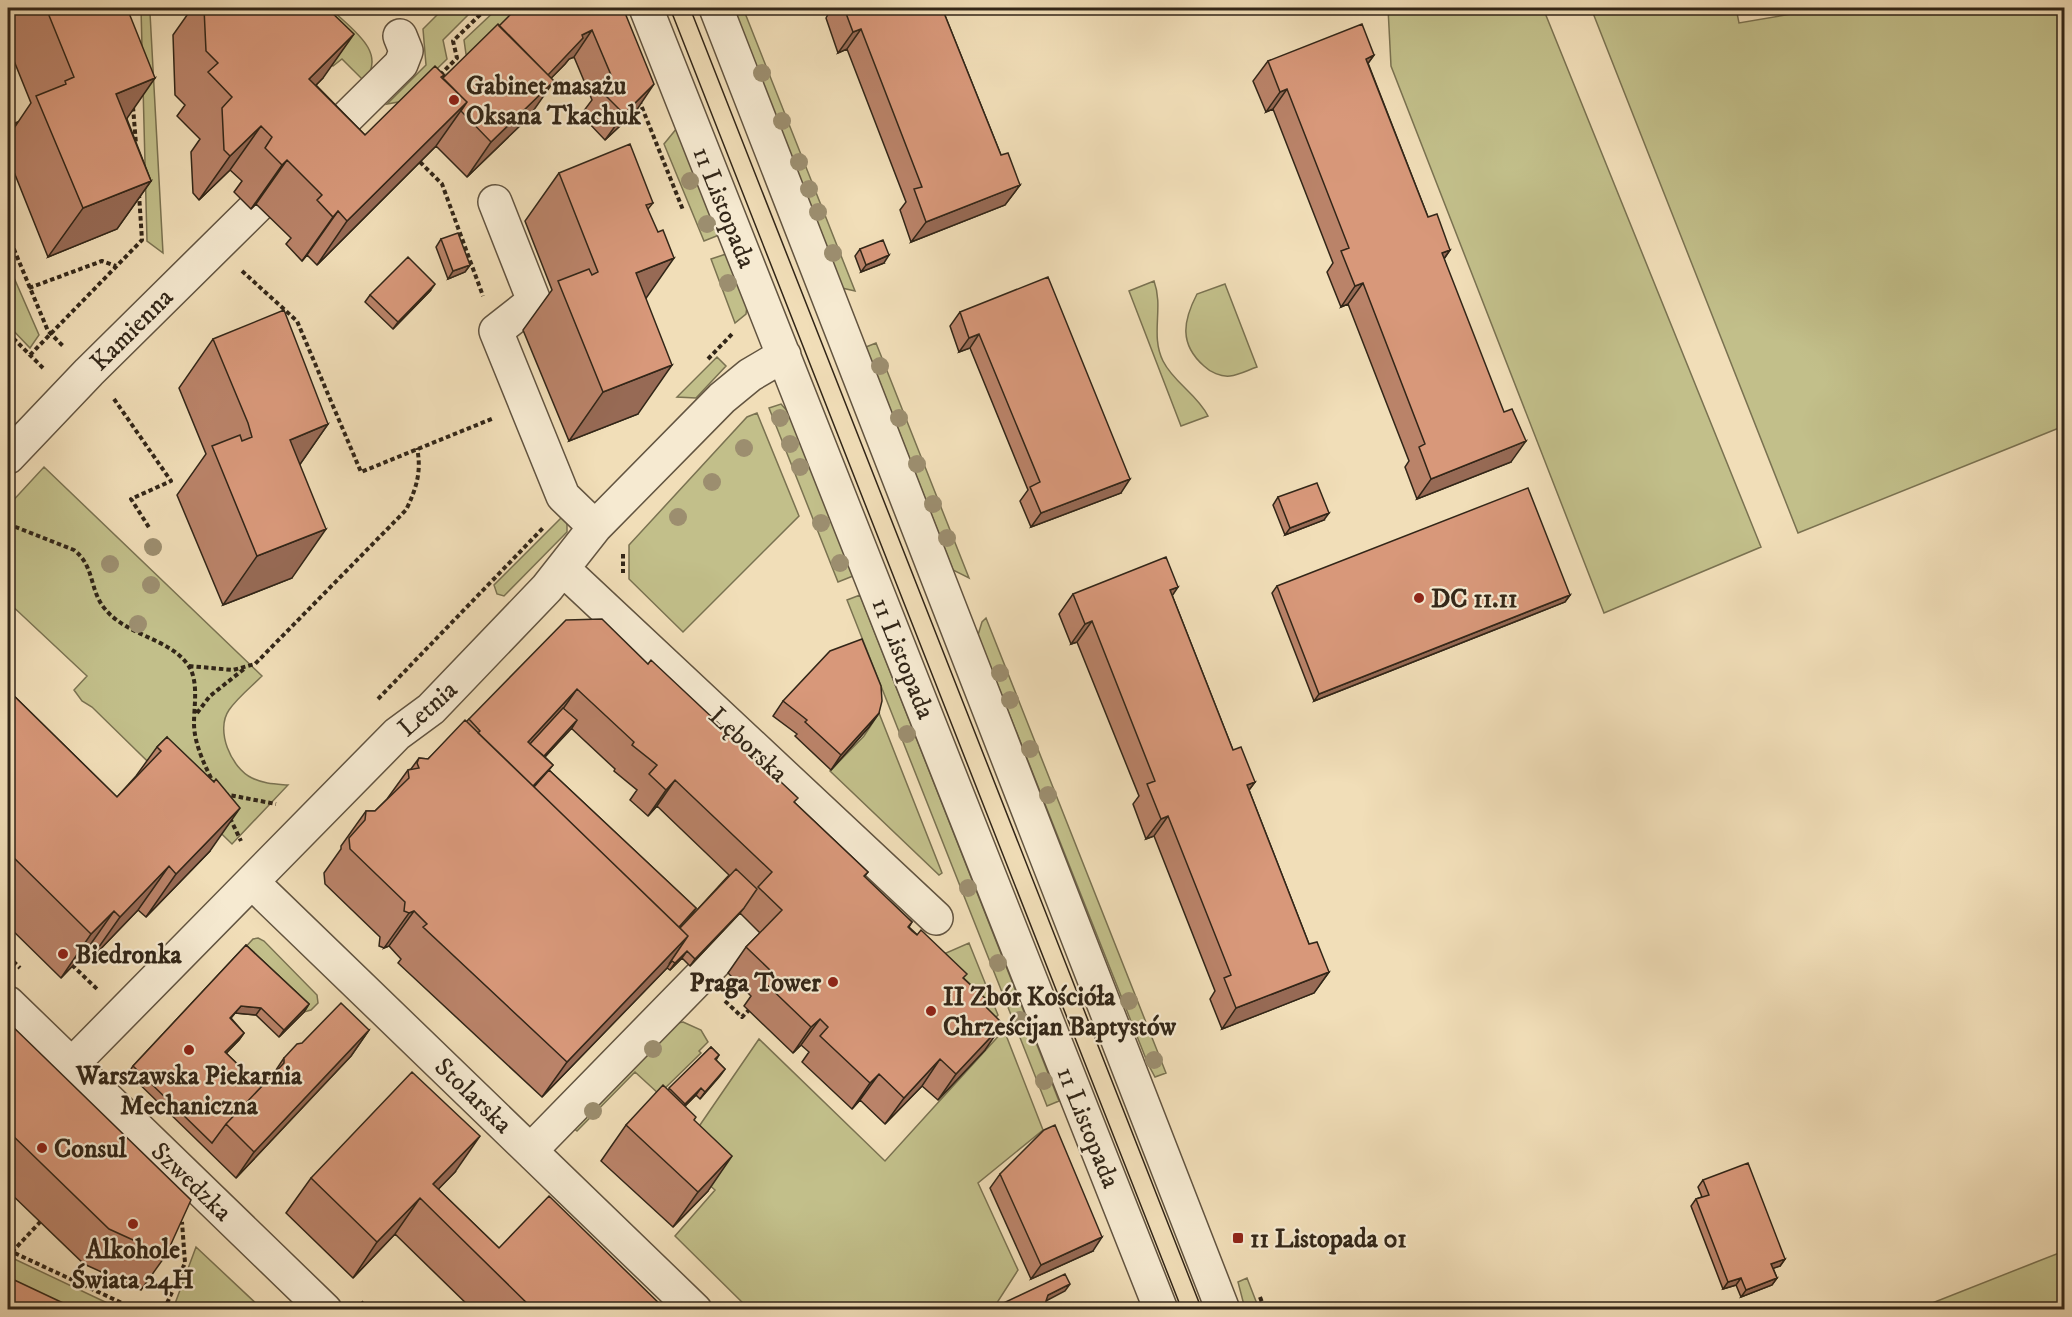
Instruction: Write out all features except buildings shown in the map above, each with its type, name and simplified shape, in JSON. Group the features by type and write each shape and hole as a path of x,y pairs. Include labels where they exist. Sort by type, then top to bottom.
{"street":[{"path":"716,8 1223,1310"},
{"name":"11 Listopada","path":"651,13 1161,1310"},
{"path":"310,155 401,64 406,51 400,36"},
{"path":"495,202 534,301 496,331 563,496 595,527"},
{"name":"Kamienna","path":"8,457 88,372 258,205"},
{"name":"Letnia","path":"32,1106 397,734 431,709 563,569 595,527 735,387 784,355"},
{"name":"Lęborska","path":"563,569 936,918"},
{"name":"Stolarska","path":"252,882 695,1310"},
{"path":"531,1150 752,924"},
{"name":"Szwedzka","path":"8,1003 325,1310"}],"path":[{"path":"636,94 684,212"},
{"path":"133,101 136,147"},
{"path":"8,127 21,122"},
{"path":"420,162 442,184 496,331"},
{"path":"30,355 142,240 138,182"},
{"path":"8,235 29,288 51,334 114,399 171,481 131,499 150,529"},
{"path":"456,247 464,244"},
{"path":"215,246 297,321 361,472 525,405"},
{"path":"8,254 16,257"},
{"path":"29,288 102,261 116,266"},
{"path":"8,333 50,375"},
{"path":"700,367 733,333"},
{"path":"222,801 202,759 194,723 197,713 210,696 255,664 406,510 417,488 420,462 417,448"},
{"path":"377,700 568,502"},
{"path":"8,524 74,549 83,556 103,607 128,630 177,654 189,666 197,713"},
{"path":"189,666 245,669"},
{"path":"218,792 277,804"},
{"path":"275,811 277,804 285,795"},
{"path":"226,811 244,847"},
{"path":"72,965 102,994 89,1007 110,1026"},
{"path":"164,1310 185,1263 182,1218"},
{"path":"40,1222 10,1251 137,1310"}],"shaded area":[{"path":"141,8 155,8 150,13 163,253 147,241"},
{"path":"291,8 330,8 356,32 370,50 372,60 371,70 364,81 342,59 333,66 323,56"},
{"path":"444,8 475,8 443,40 447,59 404,101 387,104 426,65 423,29"},
{"path":"498,8 526,8 473,60 466,54 464,40"},
{"path":"733,8 743,8 855,291 842,288"},
{"path":"1388,8 1543,8 1761,547 1604,613 1391,66"},
{"path":"1591,8 1736,8 1739,23 1827,8 2064,8 2064,426 1798,533"},
{"path":"677,128 719,235 704,241 664,144"},
{"path":"726,254 747,306 746,314 735,323 711,259"},
{"path":"8,264 39,335 30,348 8,325"},
{"path":"1154,281 1158,301 1159,351 1163,361 1208,416 1181,426 1129,291"},
{"path":"1225,284 1257,367 1230,376 1216,374 1196,358 1190,349 1186,332 1186,323 1197,294"},
{"path":"876,343 969,578 953,570 866,347"},
{"path":"717,357 726,366 696,398 677,397"},
{"path":"781,404 789,413 853,576 838,582 769,408"},
{"path":"757,413 799,516 683,632 629,579 629,545 747,417"},
{"path":"44,467 262,676 240,696 225,718 227,748 238,766 252,778 288,785 232,844 92,707 82,701 74,690 87,676 8,602 8,525 14,519 8,514 8,506"},
{"path":"562,517 567,521 567,532 504,596 497,594 494,585"},
{"path":"860,595 1059,1101 1047,1106 847,600"},
{"path":"986,618 1166,1073 1155,1077 1148,1064 978,635 982,622"},
{"path":"879,713 942,873 939,875 830,771 864,736"},
{"path":"258,938 264,941 317,995 318,1003 311,1010 304,1012 241,952 253,939"},
{"path":"969,943 998,1015 984,1030 930,960"},
{"path":"683,1022 701,1030 708,1042 699,1051 701,1053 659,1094 635,1072 577,1131 572,1127 673,1024"},
{"path":"1004,1030 1043,1130 978,1183 1018,1270 993,1309 749,1309 675,1236 715,1190 678,1157 759,1039 885,1161"},
{"path":"196,1247 262,1309 173,1309"},
{"path":"2064,1251 2064,1309 1917,1309"},
{"path":"8,1256 120,1309 51,1309 8,1289"},
{"path":"1247,1278 1259,1309 1245,1309 1238,1282"}],"tram line":[{"path":"670,8 1182,1310"},
{"path":"690,8 1202,1310"}],"place":[{"name":"Gabinet masażu Oksana Tkachuk","path":"454,100"},
{"name":"DC 11.11","path":"1419,598"},
{"name":"Biedronka","path":"63,954"},
{"name":"Praga Tower","path":"833,982"},
{"name":"II Zbór Kościóła Chrześcijan Baptystów","path":"931,1011"},
{"name":"Warszawska Piekarnia Mechaniczna","path":"189,1050"},
{"name":"Consul","path":"42,1148"},
{"name":"Alkohole Świata 24H","path":"133,1224"},
{"name":"11 Listopada 01","path":"1238,1238"}]}
